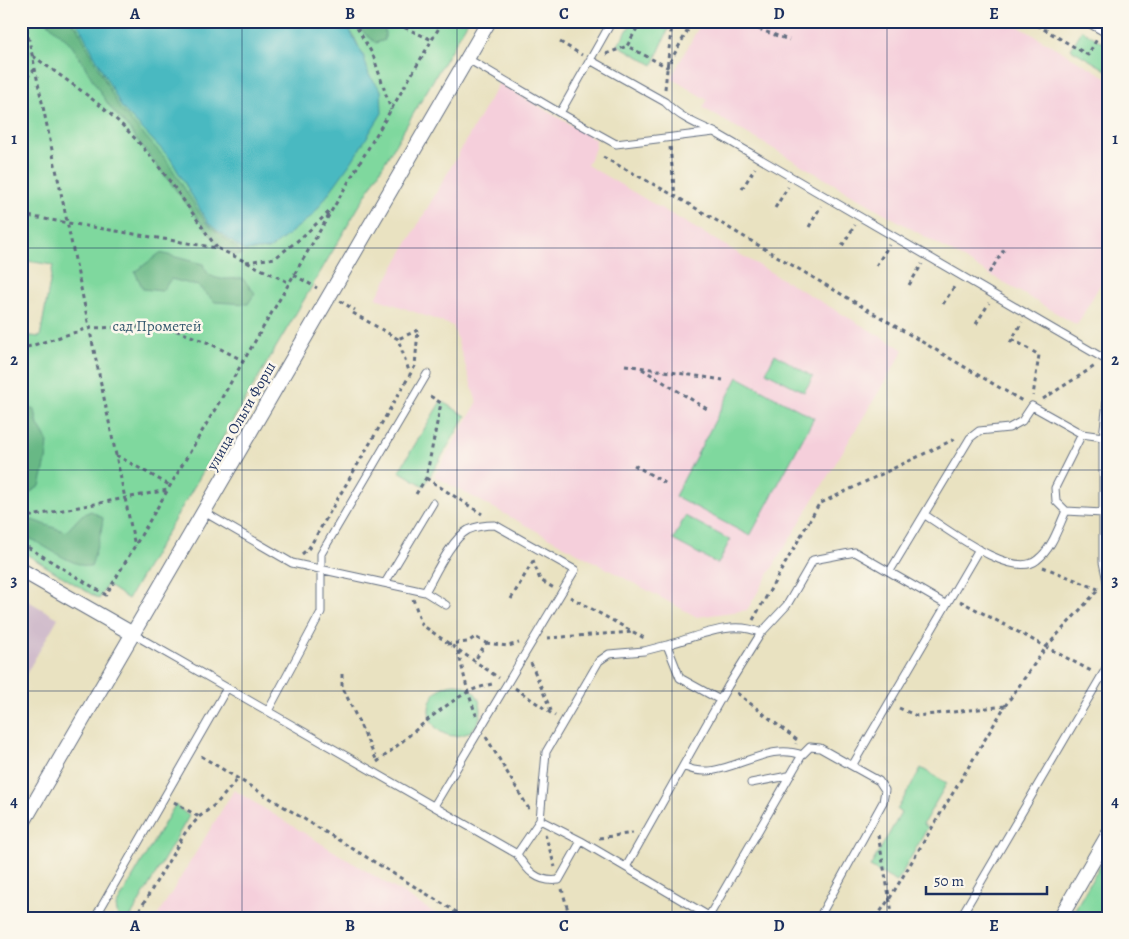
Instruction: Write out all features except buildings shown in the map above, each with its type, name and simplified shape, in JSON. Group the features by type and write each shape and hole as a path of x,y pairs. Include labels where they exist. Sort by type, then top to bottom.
{"street":[{"name":"улица Ольги Форш","path":"21,826 489,21"},
{"path":"21,570 133,634"},
{"path":"1060,918 1108,835"}],"lane":[{"path":"560,112 612,21"},
{"path":"1085,21 1105,33"},
{"path":"468,59 616,144 714,132"},
{"path":"590,60 665,102 674,112 690,122 714,132 1106,360"},
{"path":"268,711 321,612 321,554 427,374"},
{"path":"1107,584 1103,562 1106,514 1103,437 1108,393"},
{"path":"890,571 970,438 979,431 1009,428 1022,421 1032,406 1082,434 1103,437"},
{"path":"1082,434 1055,488 1056,501 1066,511 1106,514"},
{"path":"385,583 433,503"},
{"path":"925,515 1006,563 1021,565 1036,562 1047,550 1066,511"},
{"path":"204,512 292,563 414,589 425,592 446,605"},
{"path":"425,592 457,539 467,531 481,526 495,525 574,570 434,806"},
{"path":"852,766 926,643 945,604 980,549"},
{"path":"626,867 728,686 761,634 787,605 813,560 855,552 945,604"},
{"path":"517,854 540,820 546,752 599,661 609,654 644,651 735,626 749,627 761,634"},
{"path":"133,634 517,854 532,875 548,881 559,880 581,841"},
{"path":"664,646 680,678 720,700"},
{"path":"960,918 1107,667"},
{"path":"95,918 228,688"},
{"path":"540,820 581,841 711,917 788,776 802,755 810,747 820,748 878,781 885,790 883,802 819,918"},
{"path":"684,766 696,773 710,772 777,752 793,752 802,755"},
{"path":"751,783 788,776"}],"path":[{"path":"25,21 135,547"},
{"path":"353,21 373,55 391,110"},
{"path":"390,21 432,40"},
{"path":"21,543 106,595 443,21"},
{"path":"641,21 627,46 666,68"},
{"path":"665,102 666,68 672,21"},
{"path":"666,68 693,21"},
{"path":"736,21 789,40"},
{"path":"1030,21 1088,54 1105,33"},
{"path":"21,31 27,31"},
{"path":"560,42 590,60"},
{"path":"32,56 95,101 121,124 168,180 217,248"},
{"path":"21,83 35,69"},
{"path":"603,157 675,196 1032,406"},
{"path":"742,188 761,159"},
{"path":"776,208 793,178"},
{"path":"809,227 827,197"},
{"path":"246,262 275,258 301,238 334,207"},
{"path":"21,215 217,248 290,283"},
{"path":"842,246 860,217"},
{"path":"876,266 894,237"},
{"path":"989,273 1005,248"},
{"path":"909,285 927,256"},
{"path":"943,304 961,276"},
{"path":"976,324 994,295"},
{"path":"353,313 398,339 410,374"},
{"path":"1027,314 1011,341 1039,355 1032,406"},
{"path":"21,352 24,348 89,328 138,328 175,330 209,343 244,361"},
{"path":"298,555 309,548 415,366 418,330 398,339"},
{"path":"1032,406 1106,360"},
{"path":"625,365 722,380"},
{"path":"640,367 707,409"},
{"path":"406,382 442,404 426,478 416,494"},
{"path":"749,627 819,504 957,438 970,438"},
{"path":"115,455 170,488"},
{"path":"634,465 667,484"},
{"path":"426,478 482,514 495,525"},
{"path":"21,518 170,488"},
{"path":"511,599 533,560 540,580 634,632 664,646"},
{"path":"1036,562 1048,571 1098,590"},
{"path":"876,918 890,898 1005,706 1047,646 1098,590 1107,584"},
{"path":"372,771 377,762 408,738 428,719 468,692 503,680 447,644 422,625 412,602 414,589"},
{"path":"950,596 1047,646 1101,677"},
{"path":"447,644 468,642 475,637 486,643 508,646 534,638 634,632"},
{"path":"474,662 486,643"},
{"path":"458,651 468,692 481,727 532,814 540,820 570,918"},
{"path":"526,652 552,714"},
{"path":"342,674 342,686 377,762"},
{"path":"507,684 564,722"},
{"path":"728,686 797,740 793,752"},
{"path":"889,703 917,716 1005,706"},
{"path":"191,751 466,918"},
{"path":"135,918 185,833 199,817 218,803 238,779"},
{"path":"165,796 199,817"},
{"path":"873,820 880,842 893,918"},
{"path":"581,841 646,830"}],"shaded area":[{"path":"702,21 1009,21 1108,78 1108,271 1077,325 703,108 707,100 671,78"},
{"path":"499,83 595,139 595,148 587,165 904,350 747,610 697,617 434,476 477,403 453,326 376,298"},
{"path":"21,597 58,618 21,683"},
{"path":"234,790 443,918 156,918"}],"green space":[{"name":"сад Прометей","path":"21,21 75,21 122,108 170,158 208,223 381,90 368,74 355,38 340,21 468,21 128,599 107,585 99,599 21,551 21,335 40,337 53,265 21,260"},
{"path":"47,21 71,21 77,27 120,109 166,159 206,223 238,249 242,255 235,255 219,246 110,106 72,46"},
{"path":"358,21 381,23 385,30 385,40 376,43 363,32"},
{"path":"633,21 672,21 653,65 618,45"},
{"path":"1082,30 1108,46 1108,71 1071,49"},
{"path":"160,253 203,264 213,277 224,279 242,278 255,293 248,304 215,302 198,286 171,279 162,291 143,289 135,272"},
{"path":"775,354 813,377 804,392 766,372"},
{"path":"738,377 814,418 750,536 675,496"},
{"path":"441,401 466,416 424,486 399,471"},
{"path":"27,408 35,410 38,425 48,442 40,486 21,498 21,418"},
{"path":"91,511 103,518 91,567 64,558 21,534 21,522 32,520 66,532 82,515"},
{"path":"685,516 730,540 718,564 673,540"},
{"path":"450,684 460,684 474,691 481,705 481,715 474,729 460,736 450,736 440,732 433,725 429,715 429,705 433,695 440,688"},
{"path":"921,768 947,783 923,824 928,827 897,882 870,867 901,813 897,810"},
{"path":"175,805 189,816 130,918 118,918 116,906"},
{"path":"1108,852 1108,908 1102,918 1070,918"}],"water":[{"path":"75,21 340,21 348,27 364,57 369,75 381,90 382,113 352,161 313,215 270,249 244,251 208,223 170,158 122,108"}]}
